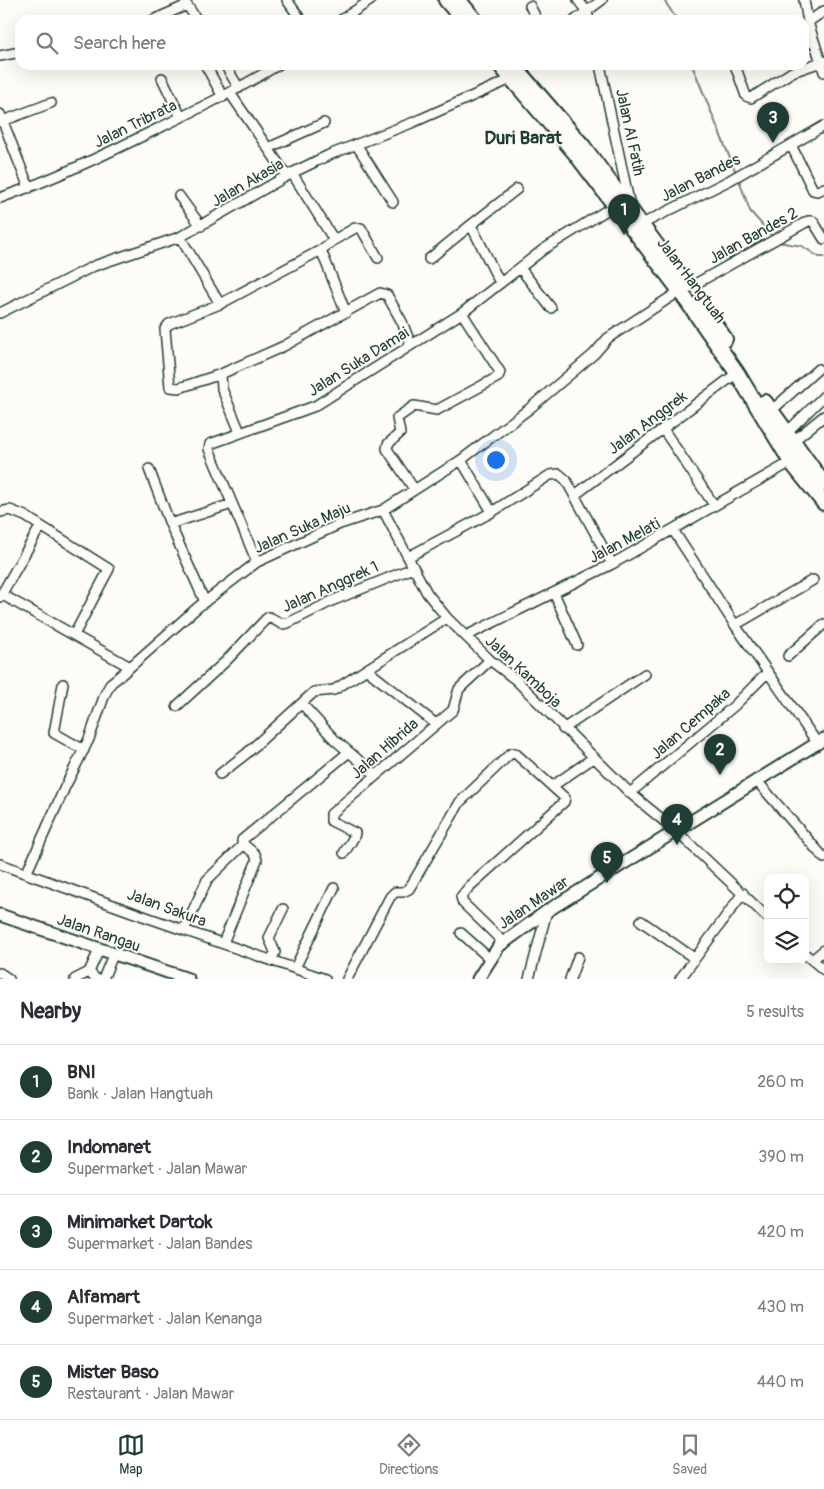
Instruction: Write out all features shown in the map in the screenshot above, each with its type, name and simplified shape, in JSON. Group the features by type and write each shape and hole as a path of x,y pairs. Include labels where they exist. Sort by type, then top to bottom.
{"highway":[{"path":"446,0 459,15"},
{"path":"458,0 471,15"},
{"name":"Jalan Hangtuah","path":"512,72 615,205 684,290 737,372 791,462 823,501"},
{"name":"Jalan Hangtuah","path":"512,72 583,146 630,206 664,263"},
{"name":"Jalan Hangtuah","path":"684,290 714,322 789,438 824,484"}],"main road":[{"name":"Jalan Mawar","path":"478,979 490,958 503,942 547,911 756,780 821,742"},
{"name":"Jalan Rangau","path":"0,915 188,979"}],"street":[{"path":"287,0 298,15"},
{"path":"578,0 587,15"},
{"path":"589,15 602,0"},
{"path":"804,0 807,15"},
{"path":"347,15 364,2"},
{"path":"164,15 187,4 194,15"},
{"path":"530,6 534,15"},
{"path":"809,21 824,11"},
{"path":"809,25 824,72"},
{"path":"809,42 814,41"},
{"path":"0,56 15,53"},
{"path":"809,66 822,61"},
{"path":"209,70 226,95 290,174 334,240"},
{"path":"228,70 239,88"},
{"name":"Jalan Tribrata","path":"0,198 29,188 181,117 226,95 270,70"},
{"name":"Jalan Al Fatih","path":"601,70 630,206"},
{"path":"737,70 746,96 751,98 797,70"},
{"name":"Jalan Akasia","path":"0,312 94,266 180,237 290,174 356,144 414,122 512,72"},
{"path":"162,78 181,117"},
{"path":"29,188 1,119 51,103"},
{"path":"268,148 324,123"},
{"name":"Jalan Bandes","path":"642,224 730,180 824,126"},
{"path":"356,144 393,202"},
{"path":"790,145 813,190 818,191 824,188"},
{"path":"429,258 517,189"},
{"path":"179,196 201,226"},
{"name":"Jalan Suka Damai","path":"258,562 209,447 215,441 301,413 315,406 462,313 544,249 615,205"},
{"name":"Jalan Bandes 2","path":"684,290 812,221 824,239"},
{"path":"471,225 500,283"},
{"path":"378,258 361,228 355,228 321,250 220,304 169,324 164,334 170,387 179,388 221,374 284,346 380,293 386,294 402,322 411,345"},
{"path":"180,237 220,304"},
{"path":"321,250 346,313"},
{"path":"520,268 551,308"},
{"name":"Jalan Suka Maju","path":"27,872 65,786 84,750 107,688 130,667 205,602 258,562 340,524 383,510 461,460 535,404 594,354 608,338 684,290"},
{"path":"414,489 387,449 388,444 400,433 397,418 414,406 437,410 498,377 500,372 462,313"},
{"path":"771,411 818,370"},
{"name":"Jalan Anggrek","path":"575,495 737,372"},
{"path":"221,374 222,389 240,432"},
{"path":"789,438 824,396"},
{"path":"789,438 824,416"},
{"path":"663,429 714,505"},
{"path":"461,460 492,512"},
{"name":"Jalan Melati","path":"466,636 612,564 791,462"},
{"path":"149,469 170,524 205,602"},
{"path":"408,557 492,512 552,474 559,474 566,480 575,495 612,564"},
{"path":"170,524 232,504"},
{"path":"0,512 10,510 17,512 109,569 74,635"},
{"name":"Jalan Kamboja","path":"383,510 412,568 427,593 447,618 490,660 516,680 630,794 675,830 764,914"},
{"path":"40,527 1,595 130,667"},
{"path":"673,530 767,673 821,742"},
{"name":"Jalan Anggrek 1","path":"177,706 226,661 266,619 273,618 284,625 334,600 412,568"},
{"path":"735,625 813,580"},
{"path":"554,593 577,645"},
{"path":"220,774 314,692 330,691 368,670 447,618"},
{"path":"788,656 824,624"},
{"name":"Jalan Hibrida","path":"344,853 355,833 331,821 330,817 376,774 453,710 459,689 490,660"},
{"path":"368,670 436,724"},
{"name":"Jalan Cempaka","path":"630,794 734,706 767,673"},
{"path":"563,729 645,674"},
{"path":"63,684 54,733 84,750"},
{"path":"302,704 348,752 376,774"},
{"path":"223,943 256,862 256,856 243,845 242,840 348,752"},
{"path":"348,979 390,897 395,892 403,892 410,888 460,802 510,754 515,753 520,755 565,796 564,802 461,897 463,902 503,942"},
{"path":"554,785 593,758"},
{"path":"756,780 824,858"},
{"path":"184,930 207,880 243,845"},
{"name":"Jalan Sakura","path":"0,864 325,979"},
{"path":"295,968 334,888"},
{"path":"680,979 743,893"},
{"path":"272,960 275,952 269,938 283,909"},
{"path":"529,979 547,911"},
{"path":"641,921 694,958"},
{"path":"460,932 490,958"},
{"path":"75,979 89,972 99,950"},
{"path":"809,957 824,950"},
{"path":"103,979 113,955"},
{"path":"570,979 578,957"},
{"path":"809,958 824,970"},
{"path":"89,972 96,979"},
{"path":"0,973 9,979"}],"waterway":[{"path":"664,0 674,15"},
{"path":"694,70 736,173"},
{"path":"739,180 750,211 773,237"},
{"path":"778,242 802,246 819,257 824,257"}],"place":[{"name":"Minimarket Dartok","path":"773,143"},
{"name":"BNI","path":"624,235"},
{"name":"Indomaret","path":"720,775"},
{"name":"Alfamart","path":"677,845"},
{"name":"Mister Baso","path":"607,883"}],"district":[{"name":"Duri Barat","path":"523,137"}]}
